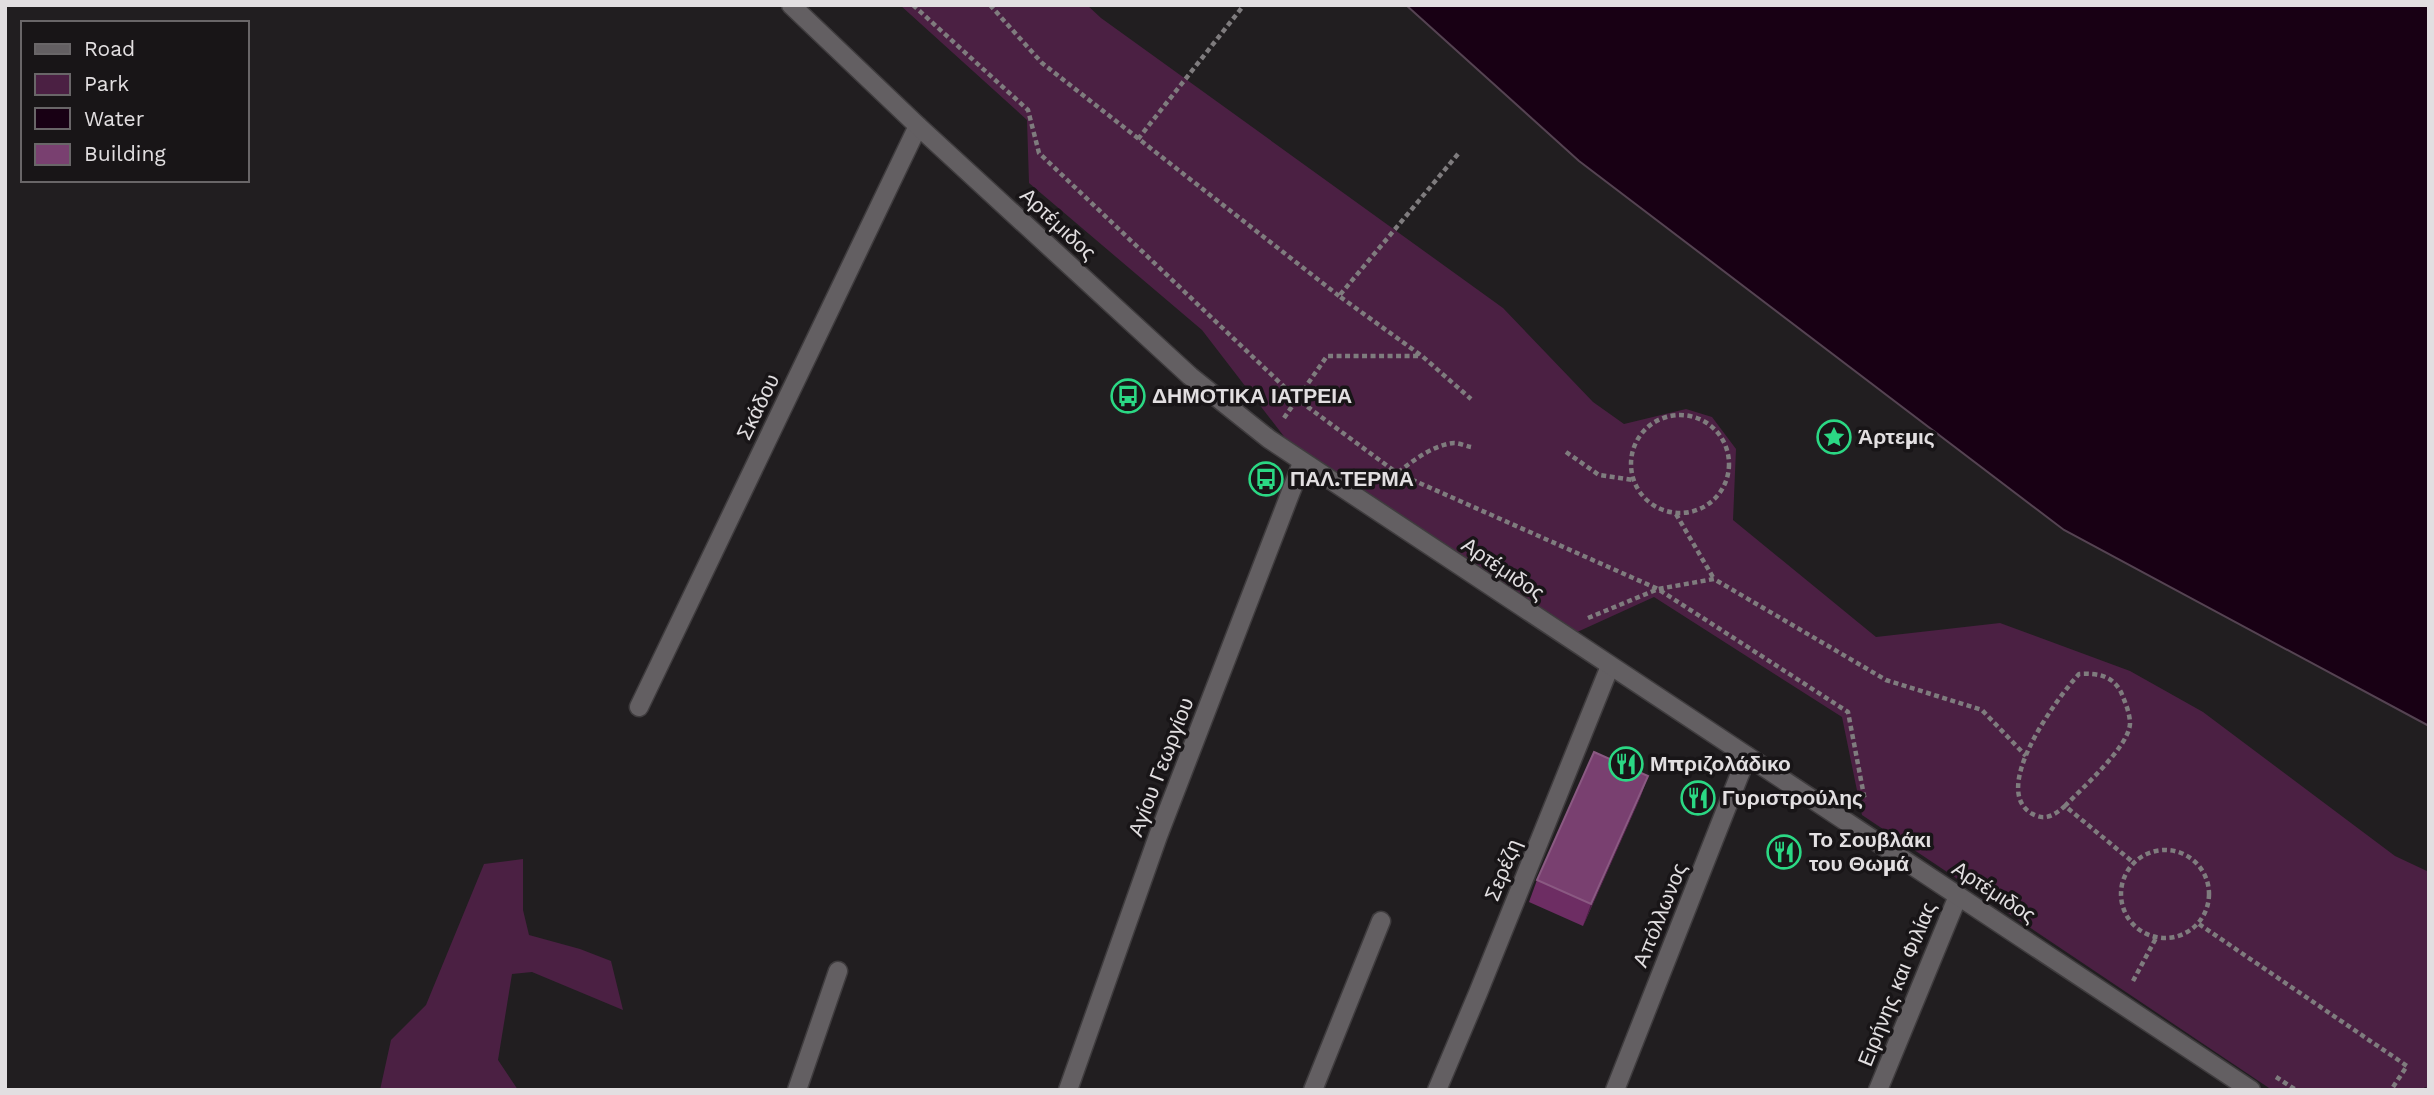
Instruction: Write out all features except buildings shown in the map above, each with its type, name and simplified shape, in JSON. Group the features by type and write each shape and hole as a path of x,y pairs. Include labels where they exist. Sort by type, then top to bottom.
{"street":[{"name":"Αρτέμιδος","path":"791,5 918,126 1190,376 1269,439 2248,1089"},
{"name":"Σκάδου","path":"639,707 918,126"},
{"name":"Αγίου Γεωργίου","path":"1068,1090 1158,836 1302,463"},
{"name":"Σερέζη","path":"1437,1090 1609,666"},
{"name":"Απόλλωνος","path":"1615,1090 1747,756"},
{"name":"Ειρήνης και Φιλίας","path":"1878,1090 1958,896"},
{"path":"1313,1090 1381,921"},
{"path":"797,1090 838,971"}],"path":[{"path":"912,5 1028,110 1039,153 1297,399 1397,473 1658,589 1848,712 1865,801 1876,809"},
{"path":"990,5 1042,63 1339,296 1422,356 1471,399"},
{"path":"1138,139 1244,5"},
{"path":"1339,296 1458,154"},
{"path":"1269,439 1327,356 1422,356"},
{"path":"1670,415 1687,415 1703,420 1725,443 1729,458 1728,474 1723,489 1713,501 1699,509 1675,514 1654,506 1642,495 1633,480 1631,464 1634,447 1642,433 1655,422 1670,415"},
{"path":"1366,505 1397,473 1424,453 1455,443 1471,447"},
{"path":"1566,452 1599,475 1633,480"},
{"path":"1675,514 1714,579 1886,680 1982,710 2025,756"},
{"path":"1556,631 1658,589 1714,579"},
{"path":"2092,673 2110,677 2127,705 2130,726 2119,748 2065,806 2056,814 2043,818 2029,813 2021,803 2018,783 2025,756 2052,710 2079,674 2092,673"},
{"path":"2065,806 2134,863"},
{"path":"2152,851 2182,853 2195,860 2204,872 2210,902 2199,924 2183,935 2169,939 2142,933 2131,923 2124,911 2122,883 2128,870 2152,851"},
{"path":"2199,924 2407,1066 2391,1090"},
{"path":"2120,1003 2156,938"},
{"path":"2273,1075 2296,1090"}],"green space":[{"path":"900,5 1087,5 1101,18 1503,308 1593,402 1624,424 1686,409 1712,417 1736,449 1733,520 1876,637 2000,623 2130,671 2203,712 2395,856 2429,872 2429,1089 2272,1090 1862,815 1842,717 1654,597 1575,633 1289,443 1202,330 1029,183 1027,120"},
{"path":"523,859 523,910 529,935 611,961 623,1010 532,972 512,974 498,1060 518,1090 380,1090 391,1040 426,1005 484,864"}],"water":[{"path":"1406,5 2429,5 2429,726 2064,530 1579,161"}],"place":[{"name":"ΔΗΜΟΤΙΚΑ ΙΑΤΡΕΙΑ","path":"1128,396"},
{"name":"Άρτεμις","path":"1834,437"},
{"name":"ΠΑΛ.ΤΕΡΜΑ","path":"1266,479"},
{"name":"Μπριζολάδικο","path":"1626,764"},
{"name":"Γυριστρούλης","path":"1698,798"},
{"name":"Το Σουβλάκι του Θωμά","path":"1784,852"}]}
